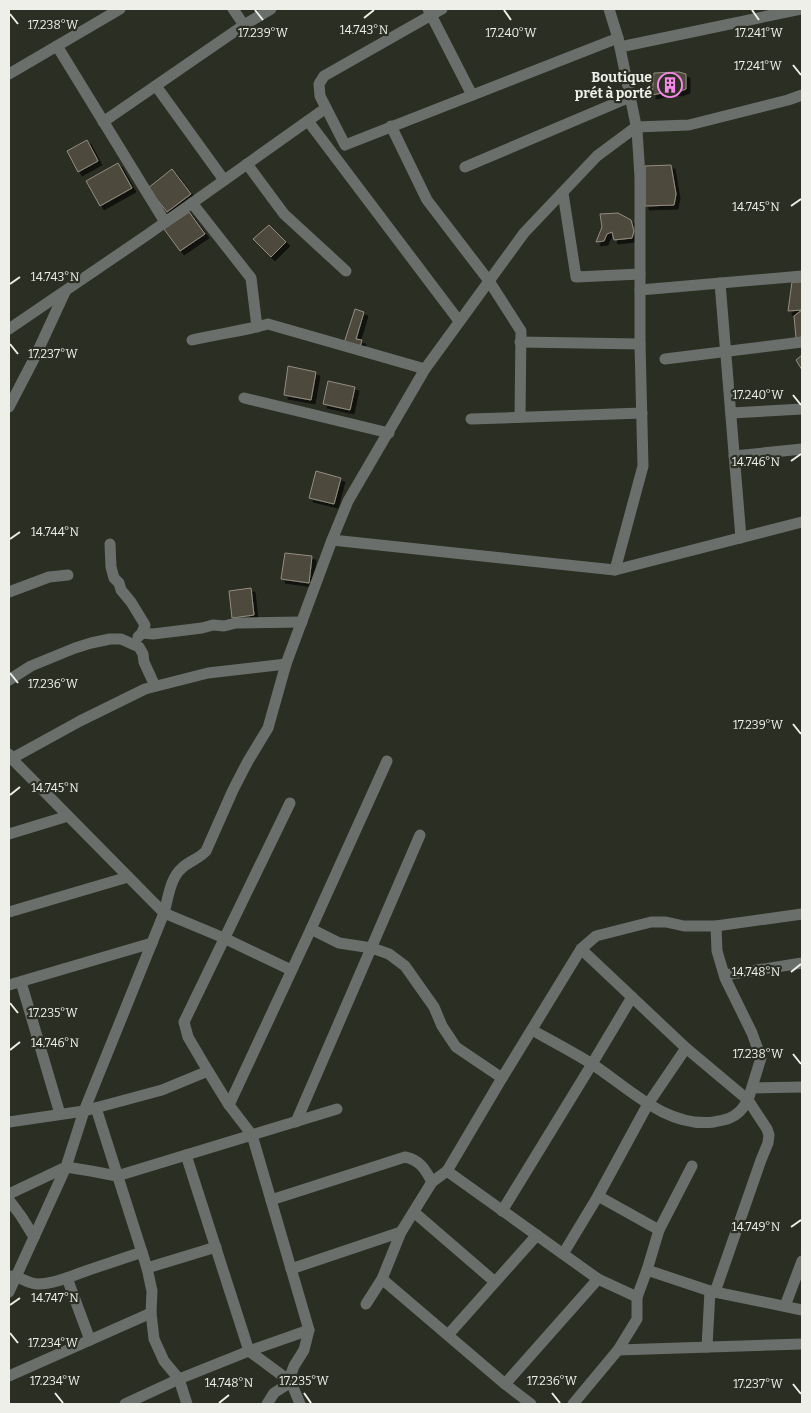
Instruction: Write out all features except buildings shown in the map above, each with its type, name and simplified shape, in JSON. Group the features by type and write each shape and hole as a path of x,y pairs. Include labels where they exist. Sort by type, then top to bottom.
{"street":[{"path":"9,74 107,12 120,9"},
{"path":"233,9 244,25"},
{"path":"103,122 244,25 271,9"},
{"path":"442,9 429,12 324,76 319,84 320,96 345,145 472,94 619,42 801,9"},
{"path":"609,9 619,42 636,127 640,177 640,344 643,466 614,570"},
{"path":"429,12 472,94"},
{"path":"56,46 165,222"},
{"path":"156,86 224,180"},
{"path":"9,1292 12,1275 34,1237 66,1168 84,1111 164,913 177,873 183,866 200,857 206,851 233,790 268,728 286,664 348,500 426,368 524,233 597,156 636,127 689,125 802,95"},
{"path":"465,168 630,97"},
{"path":"9,329 326,108"},
{"path":"308,121 459,321"},
{"path":"391,126 427,200 489,281 521,332 520,417"},
{"path":"247,164 284,214 346,271"},
{"path":"563,193 576,277 640,274"},
{"path":"192,203 251,278 257,327"},
{"path":"640,290 802,276"},
{"path":"720,283 741,538"},
{"path":"9,407 66,290"},
{"path":"192,340 268,324 426,368"},
{"path":"520,342 640,344"},
{"path":"665,359 802,342"},
{"path":"244,398 389,433"},
{"path":"731,413 802,409"},
{"path":"471,419 642,413"},
{"path":"734,456 802,449"},
{"path":"332,540 614,570 802,522"},
{"path":"110,544 111,566 114,578 119,583 121,590 131,602 144,625 142,633 131,643"},
{"path":"9,592 49,577 68,575"},
{"path":"142,633 153,634 236,623 302,622"},
{"path":"9,680 31,666 91,643 121,639 139,647 155,686"},
{"path":"286,664 208,673 145,689 10,758 164,913 224,938 291,970"},
{"path":"229,1105 311,929 386,760"},
{"path":"290,803 184,1022 188,1037 208,1071 229,1105 252,1135 309,1330 304,1350 291,1374 291,1382 300,1404"},
{"path":"9,834 68,816"},
{"path":"296,1122 420,834"},
{"path":"9,912 128,877"},
{"path":"366,1304 382,1279 401,1232 432,1182 448,1171 502,1078 581,950 596,936 651,922 666,922 684,926 716,926 802,914"},
{"path":"532,1030 592,1064 648,1104 669,1114 690,1121 709,1122 726,1120 739,1112 748,1100 761,1058 752,1033 725,978 717,951 716,926"},
{"path":"311,929 339,944 372,948 389,954 405,966 434,1007 442,1026 456,1047 502,1078"},
{"path":"9,986 152,943"},
{"path":"581,950 686,1048 748,1100 767,1129 768,1143 712,1292 707,1347"},
{"path":"725,975 802,963"},
{"path":"21,982 60,1114"},
{"path":"502,1211 632,997"},
{"path":"563,1254 598,1196 648,1104 686,1048"},
{"path":"9,1122 96,1108 162,1090 208,1071"},
{"path":"752,1088 802,1087"},
{"path":"96,1108 147,1268 152,1291 151,1313 154,1339 164,1361 179,1379 187,1404"},
{"path":"9,1194 66,1168 117,1176 337,1110"},
{"path":"186,1155 249,1351 291,1382"},
{"path":"271,1200 404,1157 413,1159 424,1168 432,1182"},
{"path":"573,1404 618,1350 637,1319 637,1297 659,1230 692,1166"},
{"path":"448,1171 598,1278 637,1297"},
{"path":"598,1196 659,1230"},
{"path":"9,1200 34,1237"},
{"path":"414,1213 495,1282"},
{"path":"291,1269 401,1232"},
{"path":"448,1335 537,1235"},
{"path":"147,1268 216,1247"},
{"path":"12,1275 28,1282 48,1283 142,1252"},
{"path":"785,1306 802,1261"},
{"path":"647,1270 712,1292 802,1310"},
{"path":"67,1278 90,1340"},
{"path":"506,1384 598,1278"},
{"path":"382,1279 532,1404"},
{"path":"9,1376 151,1313"},
{"path":"125,1404 179,1379 249,1351 309,1330"},
{"path":"618,1350 802,1344"},
{"path":"267,1404 274,1393 291,1382"}],"place":[{"name":"Boutique prét à porté","path":"670,85"}]}
